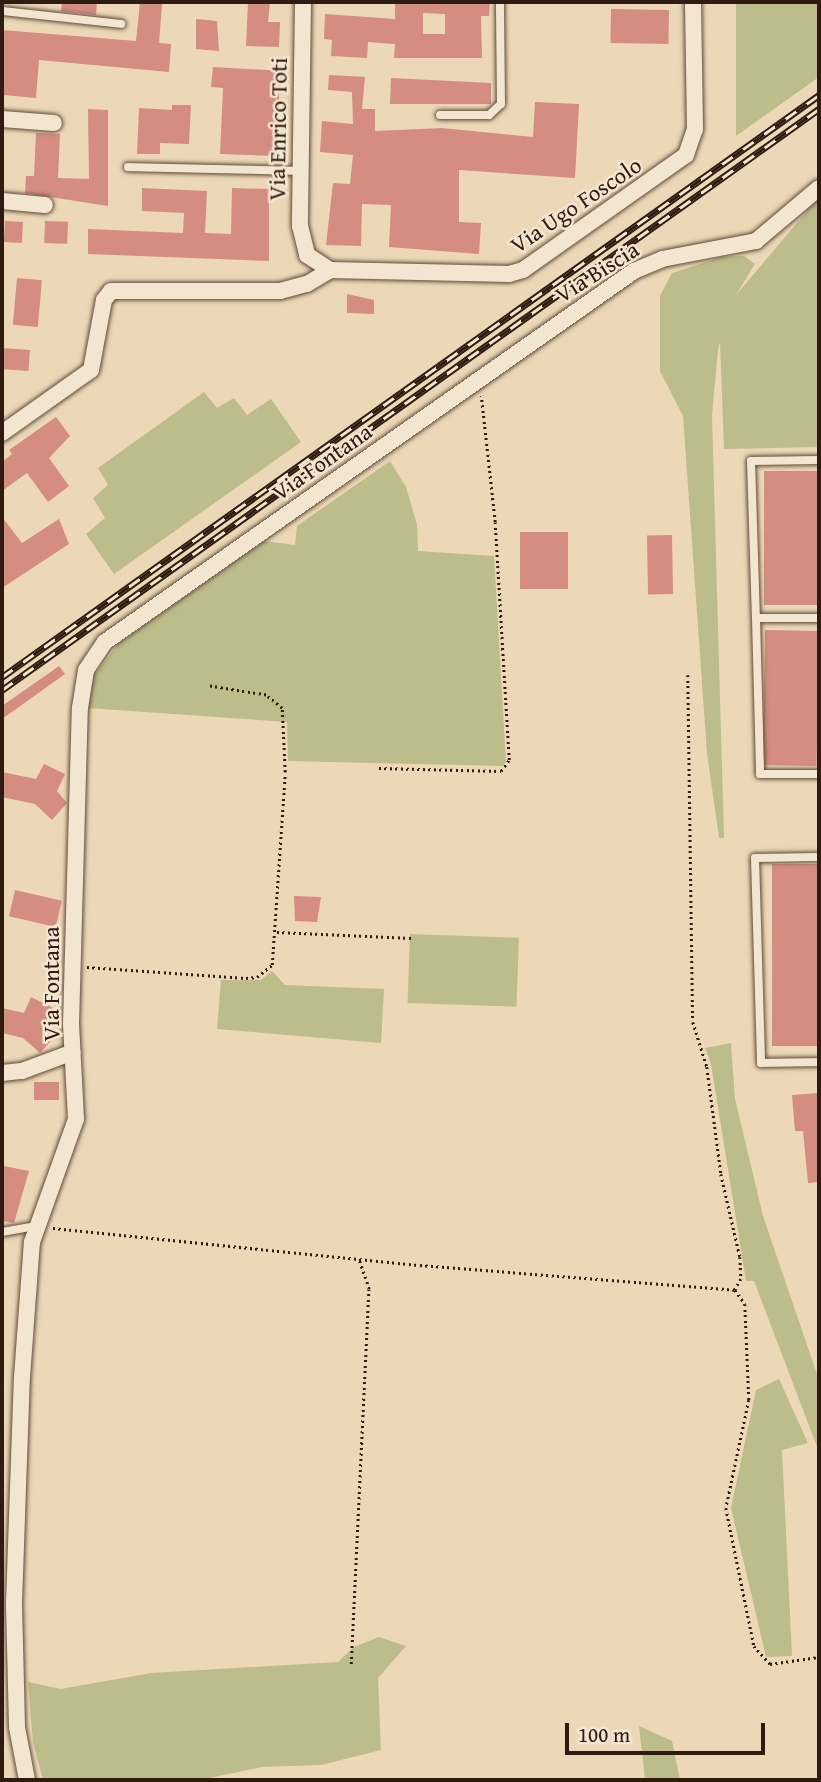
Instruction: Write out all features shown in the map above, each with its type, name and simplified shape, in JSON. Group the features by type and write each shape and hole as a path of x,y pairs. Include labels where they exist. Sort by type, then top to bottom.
{"street":[{"name":"Via Enrico Toti","path":"303,2 300,236 307,255"},
{"name":"Via Ugo Foscolo","path":"2,433 78,379 95,362 104,300 111,291 292,288 331,270 517,272 678,163 692,144 695,129 693,2"},
{"path":"2,119 54,123"},
{"name":"Via Biscia","path":"479,379 634,271 662,259 756,241 819,188"},
{"path":"2,201 45,205"},
{"path":"292,288 307,255 331,270"},
{"name":"Via Fontana","path":"27,1780 17,1727 14,1603 22,1377 36,1227 72,1138 77,1097 73,1052 73,966 80,708 86,670 94,654 479,379"},
{"path":"2,1073 22,1071 73,1052"}],"lane":[{"path":"440,115 489,115 501,104 500,2"},
{"path":"2,12 121,24"},
{"path":"128,167 301,171"},
{"path":"819,460 751,461 760,774 819,774"},
{"path":"756,618 819,618"},
{"path":"819,857 755,858 761,1063 819,1062"},
{"path":"2,1233 36,1227"}],"path":[{"path":"379,768 501,771 509,760 495,522 479,379"},
{"path":"688,675 693,1022 706,1068 721,1174 740,1257 741,1279 735,1290"},
{"path":"73,966 257,977 272,965 277,932 285,772 282,708 267,695 210,686"},
{"path":"277,932 412,938"},
{"path":"36,1227 359,1259 735,1290 745,1304 750,1399 726,1508 754,1646 770,1664 819,1657"},
{"path":"351,1664 369,1289 359,1259"}],"green space":[{"path":"736,2 819,2 819,77 736,136"},
{"path":"819,197 819,447 724,449 720,342 718,350 712,415 724,838 719,838 707,753 683,416 660,371 660,296 672,273 722,257 744,256 755,264 736,295"},
{"path":"204,392 217,408 234,398 247,415 271,399 301,442 114,574 86,534 105,518 93,498 108,485 98,468"},
{"path":"390,461 406,487 417,524 418,551 494,556 506,762 502,766 288,761 287,722 87,708 94,676 119,643 264,541 295,545 297,526"},
{"path":"410,934 519,938 517,1007 408,1003"},
{"path":"272,971 285,985 384,989 381,1043 217,1029 221,980 261,980"},
{"path":"731,1043 735,1099 763,1216 819,1380 819,1452 754,1281 746,1281 711,1064 705,1048"},
{"path":"779,1379 808,1443 782,1450 792,1656 766,1657 731,1508 756,1390"},
{"path":"379,1637 406,1646 378,1678 381,1750 321,1765 262,1767 200,1780 43,1780 33,1742 28,1682 61,1689 151,1673 338,1662 354,1647"},
{"path":"639,1726 672,1741 680,1780 645,1780"}],"building":[{"path":"62,2 97,2 96,15 61,11"},
{"path":"140,2 162,4 159,43 171,44 169,72 39,60 36,98 3,95 2,30 136,41"},
{"path":"248,2 270,2 268,22 280,22 279,47 246,46"},
{"path":"395,2 490,2 489,16 481,16 482,58 394,58 395,44 368,42 367,58 331,56 332,40 324,39 325,14 395,19","holes":["423,13 445,14 445,34 423,34"]},
{"path":"611,9 669,10 668,44 610,43"},
{"path":"196,19 217,21 219,51 196,49"},
{"path":"213,67 284,71 279,90 280,156 220,154 223,88 211,87"},
{"path":"329,75 365,77 362,109 375,109 375,131 442,128 533,137 535,102 579,104 575,178 459,170 459,222 481,223 479,254 389,247 391,205 362,204 361,246 326,245 333,183 350,184 353,155 320,152 322,121 353,124 352,92 328,90"},
{"path":"391,78 491,83 491,104 390,104"},
{"path":"172,105 191,105 189,144 160,143 160,154 137,154 139,108 172,110"},
{"path":"88,109 108,110 108,206 25,193 26,176 34,176 36,133 60,134 58,178 89,179"},
{"path":"142,188 207,191 205,233 231,234 232,188 269,189 269,261 88,254 88,229 183,233 184,213 142,211"},
{"path":"5,221 23,222 22,243 4,242"},
{"path":"45,221 68,222 67,244 44,243"},
{"path":"17,278 42,280 38,327 13,325"},
{"path":"347,294 374,300 374,314 347,313"},
{"path":"2,348 30,350 28,371 2,369"},
{"path":"56,417 70,436 49,458 69,486 48,502 27,473 2,491 2,462 12,454 9,450"},
{"path":"764,471 819,471 819,605 764,605"},
{"path":"2,517 22,543 59,519 69,544 2,588"},
{"path":"520,532 568,532 568,589 520,589"},
{"path":"647,535 672,535 673,594 648,594"},
{"path":"765,630 819,631 817,766 763,765"},
{"path":"59,666 65,674 2,719 2,706"},
{"path":"44,764 65,774 57,791 67,803 52,820 35,804 2,797 2,772 36,779"},
{"path":"772,864 819,864 819,1046 772,1046"},
{"path":"15,890 62,901 56,927 9,916"},
{"path":"294,896 321,897 317,922 295,921"},
{"path":"31,997 53,1008 44,1025 56,1035 40,1053 23,1038 2,1033 2,1008 24,1013"},
{"path":"34,1082 59,1082 59,1100 34,1100"},
{"path":"819,1093 819,1182 808,1183 803,1131 795,1131 792,1095"},
{"path":"4,1166 29,1171 14,1223 2,1221"}],"railway":[{"path":"2,677 819,95"},
{"path":"2,690 819,109"}]}
